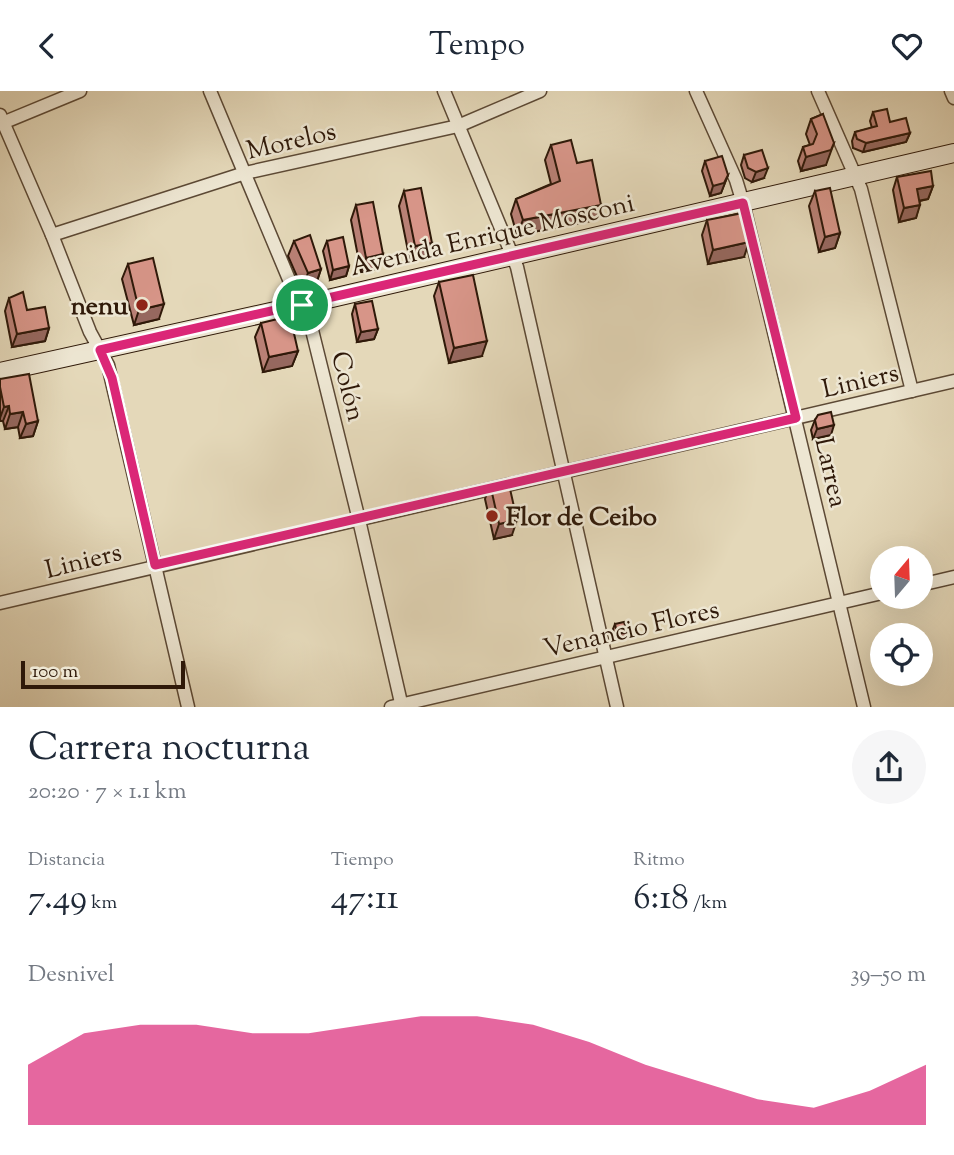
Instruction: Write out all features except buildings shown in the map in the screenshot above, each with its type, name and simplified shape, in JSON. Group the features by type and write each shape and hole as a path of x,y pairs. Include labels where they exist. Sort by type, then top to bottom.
{"main road":[{"name":"Avenida Enrique Mosconi","path":"0,372 302,305 954,153"}],"street":[{"path":"80,91 1,120 112,378 188,707"},
{"name":"Colón","path":"209,91 310,322 359,520 398,706"},
{"path":"444,91 513,255 617,707"},
{"name":"Morelos","path":"52,235 245,173 458,126 540,91"},
{"name":"Larrea","path":"696,91 736,180 743,203 864,707"},
{"path":"818,91 861,189 912,391"},
{"path":"951,91 954,98"},
{"name":"Liniers","path":"0,603 954,381"},
{"path":"933,582 954,577"},
{"name":"Venancio Flores","path":"398,706 870,596"}],"place":[{"name":"nenu","path":"142,305"},
{"name":"Flor de Ceibo","path":"492,516"}],"route":[{"path":"743,203 796,418 155,565 112,378 100,350 302,305 743,203"}]}
